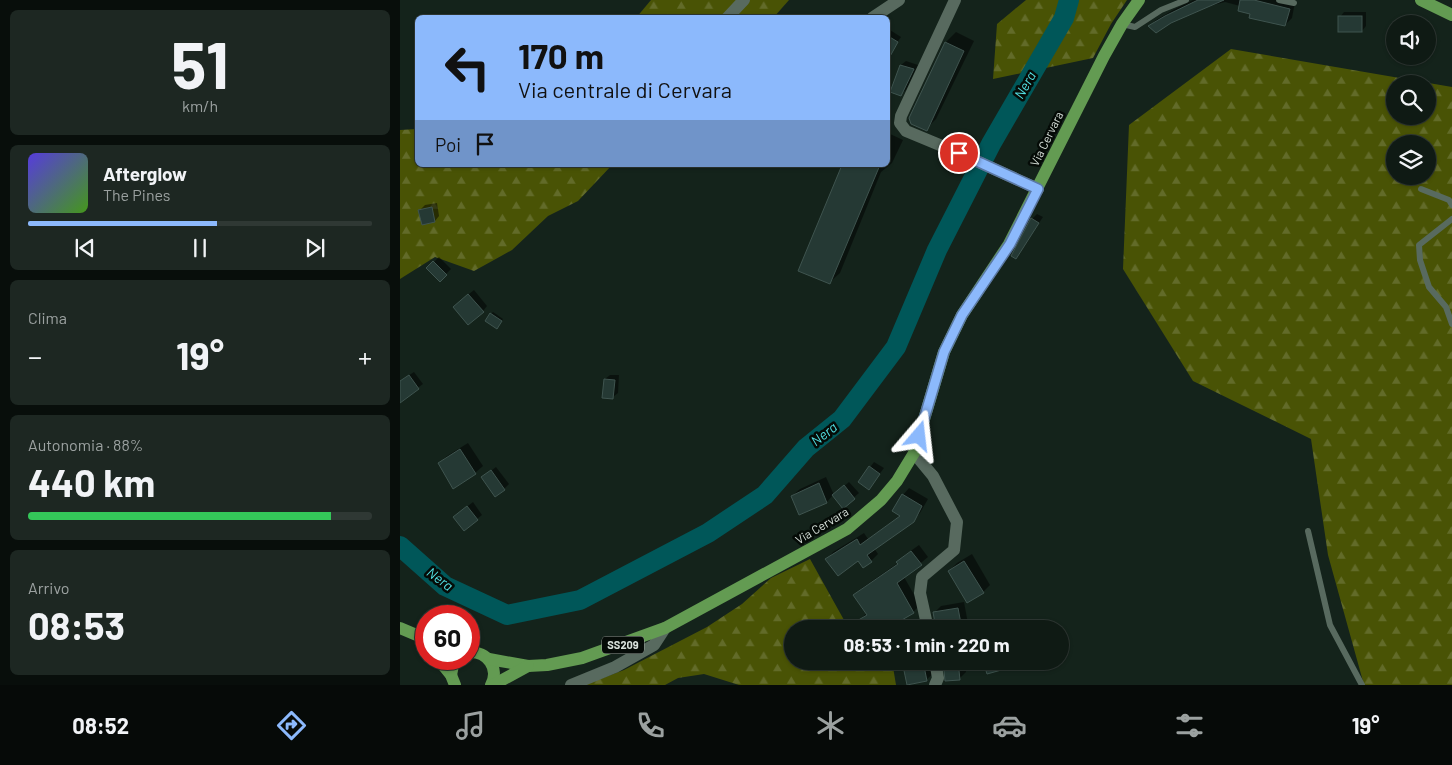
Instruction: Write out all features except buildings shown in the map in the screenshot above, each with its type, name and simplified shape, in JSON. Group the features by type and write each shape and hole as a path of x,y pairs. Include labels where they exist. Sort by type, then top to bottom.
{"main road":[{"name":"Via Cervara","path":"489,659 528,666 547,665 582,658 665,628 847,529 881,500 898,481 914,453 944,352 962,315 1010,244 1100,63 1122,24 1139,0"},
{"path":"1421,0 1452,15"},
{"path":"400,628 415,634"},
{"name":"SS209","path":"480,653 489,659"},
{"path":"489,659 494,670 492,685"},
{"name":"Via Cervara","path":"492,685 528,666"}],"street":[{"path":"730,15 744,0"},
{"path":"877,15 900,0"},
{"path":"955,0 900,120 901,126 906,132 959,153 1038,189"},
{"path":"914,453 932,476 957,522 954,550 922,577 920,593 926,620"},
{"path":"571,685 615,667 654,645 665,628"},
{"path":"935,685 938,678 937,670"}],"lane":[{"path":"1122,24 1136,27 1161,10 1186,0"},
{"path":"1279,0 1294,3"},
{"path":"1421,189 1449,200 1452,205"},
{"path":"1452,219 1419,245 1420,260 1428,287 1446,307 1452,324"},
{"path":"1308,531 1330,624 1362,685"}],"green space":[{"path":"651,0 789,0 776,15 638,15"},
{"path":"1026,0 1127,0 1111,24 1093,58 993,79 997,24"},
{"path":"1231,49 1386,76 1386,125 1436,125 1436,84 1452,87 1452,685 1364,685 1328,555 1311,439 1193,381 1123,269 1129,125"},
{"path":"415,129 415,167 610,167 578,201 548,216 512,250 474,271 435,257 400,279 400,130"},
{"path":"810,559 844,620 784,620 784,670 894,670 896,685 739,685 704,674 678,678 665,685 584,685 624,670 707,627 742,604 771,578"}],"waterway":[{"name":"Nera","path":"400,546 445,586 507,615 580,600 708,533 765,495 806,448 842,419 896,347 937,250 991,144 1064,18 1069,0"}],"route":[{"path":"919,436 944,352 962,315 1010,244 1038,189 959,153"}]}
